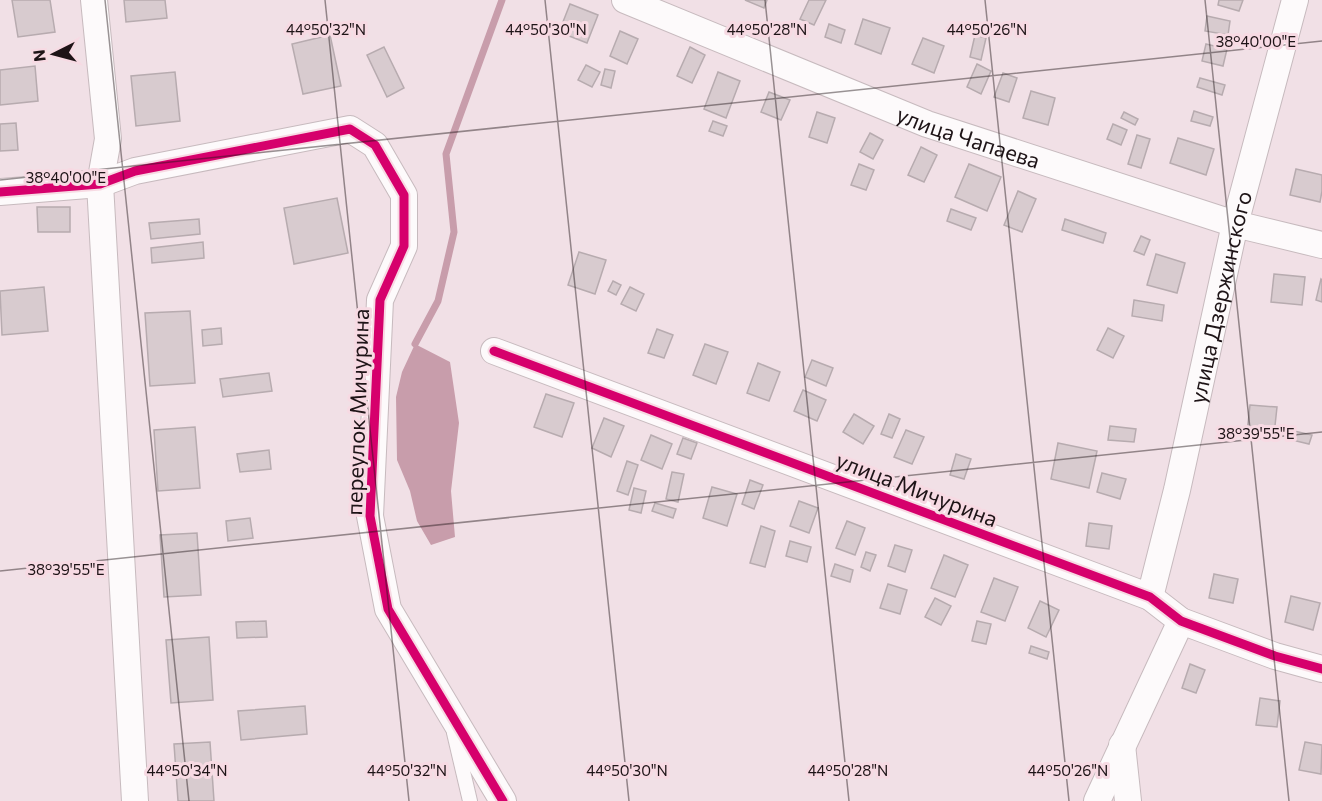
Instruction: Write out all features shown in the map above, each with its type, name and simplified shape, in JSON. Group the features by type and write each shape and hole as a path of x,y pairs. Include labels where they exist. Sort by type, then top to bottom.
{"street":[{"path":"94,0 108,139 100,184 135,801"},
{"name":"улица Чапаева","path":"625,0 927,124 1236,224 1322,244"},
{"name":"улица Дзержинского","path":"1150,597 1178,490 1236,224 1295,0"},
{"name":"переулок Мичурина","path":"0,192 100,184 135,171 350,129 375,145 404,195 404,246 380,300 370,516 388,609 503,801"},
{"name":"улица Мичурина","path":"494,351 1150,597 1180,621 1275,656 1322,669"},
{"path":"1097,801 1180,621"},
{"path":"1122,744 1128,801"}],"lane":[{"path":"449,711 470,801"}],"shaded area":[{"path":"415,344 450,362 459,423 451,491 455,537 431,545 417,521 410,491 397,460 396,397 402,372"}],"building":[{"path":"12,0 50,0 55,32 18,37"},
{"path":"124,0 165,0 167,18 126,22"},
{"path":"745,0 767,0 764,8"},
{"path":"809,0 826,0 814,25 800,19"},
{"path":"1219,0 1243,0 1239,11 1218,5"},
{"path":"570,4 598,15 587,43 559,32"},
{"path":"1207,16 1230,21 1228,35 1205,31"},
{"path":"863,19 890,28 881,54 855,44"},
{"path":"829,24 845,30 841,43 825,37"},
{"path":"620,31 638,39 627,64 610,56"},
{"path":"330,35 341,86 303,94 292,44"},
{"path":"975,35 986,38 981,60 970,57"},
{"path":"923,38 944,46 934,73 912,64"},
{"path":"1206,44 1227,49 1223,66 1202,61"},
{"path":"384,47 404,88 387,97 367,55"},
{"path":"690,47 705,55 692,83 677,76"},
{"path":"977,64 991,71 981,94 967,87"},
{"path":"586,65 600,72 592,87 578,80"},
{"path":"35,66 38,101 0,105 0,70"},
{"path":"605,69 615,71 611,88 601,85"},
{"path":"175,72 180,121 136,126 131,76"},
{"path":"718,72 740,81 726,118 704,109"},
{"path":"1003,73 1017,78 1009,102 994,97"},
{"path":"1200,78 1225,85 1222,95 1197,87"},
{"path":"1031,91 1055,98 1048,125 1023,118"},
{"path":"769,92 790,100 781,120 761,112"},
{"path":"1194,111 1213,117 1210,126 1191,121"},
{"path":"817,112 835,118 827,143 809,137"},
{"path":"1124,112 1138,119 1135,125 1121,118"},
{"path":"713,121 727,126 723,136 709,131"},
{"path":"16,123 18,150 0,151 0,124"},
{"path":"1113,124 1127,130 1121,145 1107,139"},
{"path":"870,133 883,140 873,159 860,152"},
{"path":"1137,135 1150,139 1141,168 1128,164"},
{"path":"1178,138 1214,149 1206,175 1170,163"},
{"path":"921,147 937,155 924,182 908,175"},
{"path":"859,164 874,170 866,190 851,185"},
{"path":"969,164 1001,177 987,211 955,197"},
{"path":"1296,169 1322,175 1320,202 1290,195"},
{"path":"1018,191 1036,199 1022,232 1004,225"},
{"path":"337,198 348,253 294,264 284,208"},
{"path":"37,207 70,207 70,232 38,232"},
{"path":"951,209 976,218 971,230 947,221"},
{"path":"199,219 200,234 151,239 149,223"},
{"path":"1065,219 1106,233 1103,243 1062,230"},
{"path":"1141,236 1150,240 1144,255 1134,251"},
{"path":"203,242 204,258 152,263 151,248"},
{"path":"579,252 606,260 595,294 568,285"},
{"path":"1156,254 1185,263 1177,293 1147,285"},
{"path":"1274,274 1305,277 1302,305 1271,302"},
{"path":"1322,280 1322,302 1316,300"},
{"path":"613,281 621,285 616,295 608,291"},
{"path":"44,287 48,331 2,335 0,291"},
{"path":"630,287 644,294 636,311 621,304"},
{"path":"1134,300 1164,305 1162,321 1132,316"},
{"path":"190,311 195,383 150,386 145,313"},
{"path":"221,328 222,344 203,346 202,330"},
{"path":"1108,328 1124,336 1113,358 1097,350"},
{"path":"657,329 673,335 664,358 648,353"},
{"path":"705,344 728,352 716,384 693,375"},
{"path":"812,360 833,368 826,386 805,377"},
{"path":"758,363 780,372 769,401 747,393"},
{"path":"269,373 272,391 223,397 220,379"},
{"path":"803,390 826,400 817,421 794,411"},
{"path":"546,394 574,403 562,437 534,427"},
{"path":"1250,405 1277,407 1274,435 1247,433"},
{"path":"854,414 874,426 863,444 843,432"},
{"path":"889,414 900,419 892,438 881,434"},
{"path":"604,418 624,426 611,457 592,448"},
{"path":"1110,426 1136,429 1134,442 1108,440"},
{"path":"195,427 200,488 158,491 154,430"},
{"path":"906,430 924,437 912,464 894,457"},
{"path":"1294,431 1312,435 1309,444 1292,440"},
{"path":"651,435 672,444 662,469 641,460"},
{"path":"683,438 697,443 691,459 677,454"},
{"path":"1058,443 1097,451 1089,488 1051,479"},
{"path":"269,450 271,469 240,472 237,454"},
{"path":"956,454 971,459 964,479 950,475"},
{"path":"627,461 638,465 628,495 617,491"},
{"path":"672,472 684,474 678,502 666,499"},
{"path":"1102,473 1126,479 1120,499 1097,492"},
{"path":"750,480 763,485 754,509 742,504"},
{"path":"712,487 737,494 727,526 703,518"},
{"path":"634,488 646,491 641,513 629,510"},
{"path":"799,501 818,508 809,533 790,526"},
{"path":"655,503 676,509 673,518 652,511"},
{"path":"250,518 253,538 228,541 226,521"},
{"path":"847,521 865,528 855,555 836,548"},
{"path":"1089,523 1112,526 1109,549 1086,546"},
{"path":"761,526 775,531 765,567 750,563"},
{"path":"197,533 201,595 164,597 160,535"},
{"path":"790,541 811,547 807,562 786,556"},
{"path":"895,545 912,550 905,572 888,566"},
{"path":"866,552 876,555 870,571 861,567"},
{"path":"944,555 968,565 955,597 931,588"},
{"path":"835,564 853,570 850,582 831,576"},
{"path":"1214,574 1238,579 1233,603 1209,598"},
{"path":"994,578 1018,587 1005,621 981,612"},
{"path":"888,584 907,590 900,614 880,608"},
{"path":"1291,596 1320,603 1313,630 1285,622"},
{"path":"935,598 951,606 941,625 925,617"},
{"path":"1040,601 1059,610 1046,637 1028,628"},
{"path":"266,621 267,637 237,638 236,622"},
{"path":"977,621 991,624 986,644 972,641"},
{"path":"209,637 213,700 171,703 166,640"},
{"path":"1031,646 1049,652 1047,659 1029,653"},
{"path":"1190,664 1205,670 1196,693 1182,688"},
{"path":"1260,698 1280,701 1277,727 1256,725"},
{"path":"305,706 307,734 241,740 238,711"},
{"path":"210,742 214,801 178,801 174,744"},
{"path":"1305,742 1322,745 1321,774 1299,770"}],"waterway":[{"path":"415,344 438,301 454,232 446,154 502,0"}],"cycle path":[{"path":"0,192 100,184 135,171 350,129 375,145 404,195 404,246 380,300 370,516 388,609 503,801"},
{"path":"494,351 1150,597 1181,621 1275,656 1322,669"}]}
